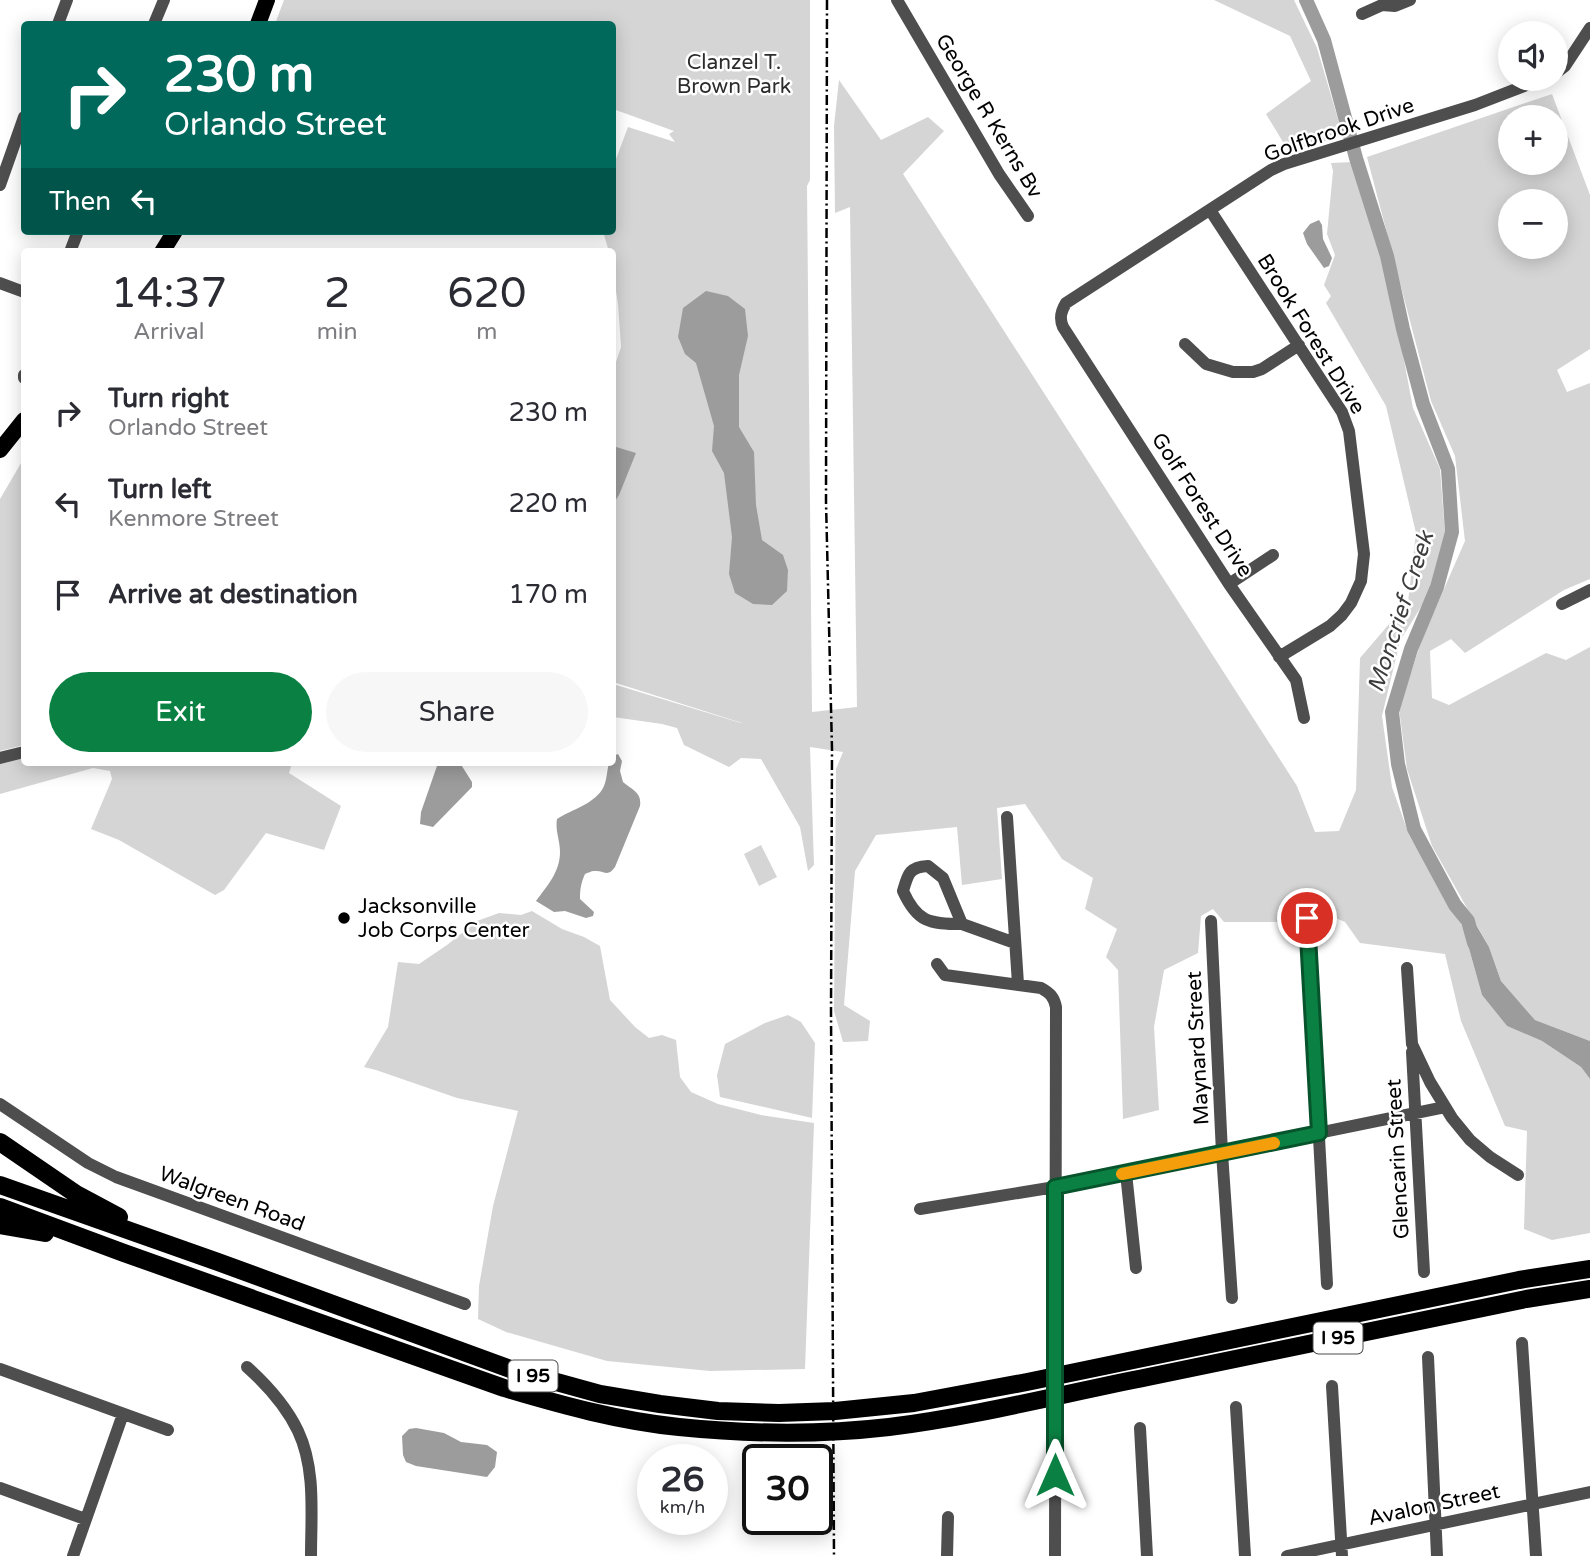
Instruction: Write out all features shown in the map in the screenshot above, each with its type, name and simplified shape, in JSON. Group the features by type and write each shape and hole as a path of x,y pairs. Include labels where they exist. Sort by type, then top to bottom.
{"highway":[{"path":"0,1142 76,1194 105,1210 218,1262"},
{"name":"I 95","path":"0,1185 513,1370 630,1400 748,1412 863,1409 934,1400 1538,1276 1590,1269"},
{"name":"I 95","path":"0,1207 504,1388 561,1405 678,1427 768,1432 803,1433 919,1423 1526,1299 1590,1289"},
{"path":"0,1224 124,1253"}],"main road":[{"path":"259,21 267,0"},
{"path":"0,450 21,424"}],"street":[{"path":"59,21 67,0"},
{"path":"156,21 163,0"},
{"name":"George R Kerns Bv","path":"897,0 999,174 1028,216"},
{"path":"1362,14 1382,5 1395,6 1410,0"},
{"path":"1568,61 1590,28"},
{"name":"Golfbrook Drive","path":"1061,316 1066,303 1271,170 1511,91"},
{"path":"0,185 21,126"},
{"name":"Brook Forest Drive","path":"1210,210 1342,412 1349,431 1364,554 1358,591 1342,615 1330,626 1279,657"},
{"path":"0,283 21,291"},
{"name":"Golf Forest Drive","path":"1061,316 1063,327 1229,584 1296,680 1304,718"},
{"path":"1185,344 1206,364 1233,372 1262,369 1299,345"},
{"path":"1229,584 1273,555"},
{"path":"1562,604 1590,590"},
{"path":"0,758 21,753"},
{"path":"1007,817 1017,984"},
{"path":"962,924 943,877 928,866 911,870 903,891 911,909 929,922 962,924 1015,943"},
{"path":"1307,918 1327,1284"},
{"name":"Maynard Street","path":"1211,921 1232,1298"},
{"path":"937,964 945,975 1041,988 1054,999 1056,1007 1055,1556"},
{"name":"Glencarin Street","path":"1407,968 1423,1272"},
{"path":"1412,1044 1430,1083 1460,1129 1480,1149 1518,1175"},
{"name":"Walgreen Road","path":"0,1104 88,1163 116,1177 465,1304"},
{"path":"920,1209 1055,1187 1445,1107"},
{"path":"1126,1173 1136,1268"},
{"path":"1522,1343 1536,1556"},
{"path":"1428,1357 1437,1556"},
{"path":"247,1367 283,1405 299,1432 310,1483 312,1556"},
{"path":"0,1370 168,1430"},
{"path":"1332,1386 1342,1550"},
{"path":"1237,1407 1245,1556"},
{"path":"73,1556 123,1414"},
{"path":"1140,1428 1147,1556"},
{"path":"0,1488 85,1519"},
{"name":"Avalon Street","path":"1287,1556 1342,1550 1436,1524 1590,1492"},
{"path":"947,1556 948,1517"}],"green space":[{"name":"Clanzel T. Brown Park","path":"284,0 810,0 810,180 807,186 812,712 857,707 850,207 835,213 834,126 839,80 881,140 928,117 944,131 903,174 1297,786 1315,832 1339,831 1356,790 1360,658 1408,602 1416,533 1386,406 1326,303 1331,296 1324,285 1335,255 1327,234 1333,171 1331,163 1353,162 1384,255 1413,408 1440,469 1445,533 1427,597 1400,641 1382,716 1392,787 1409,835 1463,927 1482,995 1507,1026 1542,1041 1581,1067 1590,1079 1590,1233 1552,1240 1524,1229 1527,1131 1505,1126 1461,1021 1445,954 1360,943 1345,922 1305,905 1282,922 1224,922 1213,909 1201,916 1198,953 1164,970 1154,1027 1159,1110 1123,1119 1118,970 1106,957 1117,929 1085,909 1093,878 1062,859 1025,804 997,808 1002,879 962,885 957,827 876,835 855,871 844,1005 870,1021 868,1041 843,1042 834,1011 836,769 843,752 810,747 814,865 808,871 800,827 761,759 741,758 729,767 684,745 677,728 616,717 616,685 742,723 616,683 616,362 621,347 616,291 616,248 608,248 604,235 616,235 616,159 628,127 675,142 669,134 674,131 616,110 616,21 276,21"},
{"path":"1214,0 1294,0 1317,48 1343,136 1289,152 1266,114 1311,81 1290,36"},
{"path":"1552,94 1556,105 1520,105"},
{"path":"1498,112 1498,175 1568,175 1568,137 1590,195 1590,349 1557,370 1567,392 1590,383 1590,579 1564,590 1465,653 1451,639 1430,651 1432,698 1449,705 1546,653 1566,660 1590,647 1590,1041 1535,1020 1501,981 1489,947 1432,846 1407,769 1399,709 1422,639 1465,541 1455,456 1431,401 1367,157"},
{"path":"21,463 21,746 0,751 0,499"},
{"path":"21,759 21,766 291,766 289,773 341,806 324,850 266,833 224,890 215,895 119,840 91,829 112,779 110,771 93,768 0,794 0,764"},
{"path":"761,845 777,877 759,886 744,854"},
{"path":"532,911 562,929 600,946 610,1000 649,1038 662,1035 676,1040 680,1077 691,1092 718,1104 761,1115 814,1123 805,1369 710,1371 607,1361 506,1332 478,1319 479,1286 493,1206 518,1111 457,1098 364,1067 388,1027 398,962 419,964 477,921 499,913 521,915"},
{"path":"788,1015 801,1022 815,1043 812,1118 720,1097 717,1075 725,1044 765,1023"}],"shaded area":[{"path":"1319,220 1323,239 1332,258 1329,266 1324,268 1307,244 1303,233 1310,224"},
{"path":"706,291 728,296 745,309 748,336 739,375 739,427 754,452 756,505 762,540 783,555 788,570 787,591 772,605 753,604 735,593 729,574 732,537 724,473 712,451 714,426 696,363 685,354 678,337 683,308"},
{"path":"616,447 636,453 616,500"},
{"path":"616,755 622,761 620,771 623,782 638,794 640,806 615,867 608,873 594,871 585,874 580,899 594,912 593,916 586,918 565,911 554,912 536,901 558,866 560,852 557,819 590,802 600,792 608,766 616,766"},
{"path":"437,766 462,766 472,782 472,787 433,827 420,824 421,812"},
{"path":"1475,923 1489,947 1501,981 1535,1020 1590,1041 1590,1079 1581,1067 1542,1041 1507,1026 1482,995 1463,927"},
{"path":"409,1429 444,1433 461,1442 487,1445 497,1452 495,1467 487,1477 416,1466 406,1462 402,1436"}],"waterway":[{"name":"Moncrief Creek","path":"1306,0 1324,40 1356,158 1387,256 1423,404 1448,469 1452,532 1437,587 1411,649 1392,712 1398,764 1414,829 1455,905 1468,921 1474,943"}],"railway":[{"path":"827,0 826,502 832,749 834,1556"}],"slow traffic":[{"path":"1122,1174 1274,1143"}],"place":[{"name":"Jacksonville Job Corps Center","path":"344,918"}],"route":[{"path":"1055,1475 1055,1187 1319,1133 1307,918"}]}
